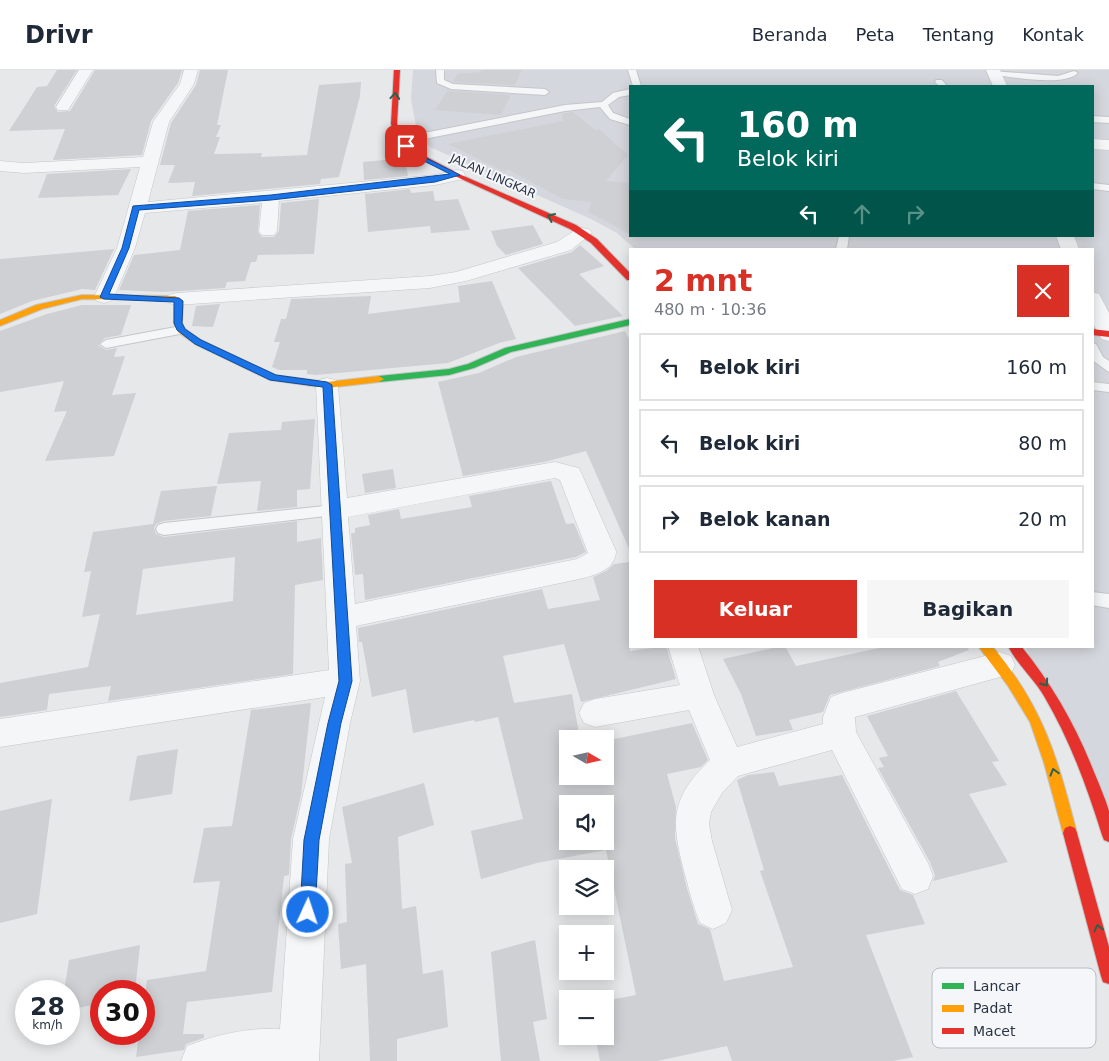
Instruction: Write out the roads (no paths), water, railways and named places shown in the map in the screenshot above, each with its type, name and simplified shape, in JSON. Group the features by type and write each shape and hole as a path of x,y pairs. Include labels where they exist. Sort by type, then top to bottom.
{"street":[{"path":"64,106 86,70"},
{"path":"104,297 126,248 161,122 187,84 191,70"},
{"name":"JALAN LINGKAR","path":"397,70 394,124 401,140 420,157 457,175 588,229 629,277"},
{"path":"0,323 58,302 82,297 176,299 430,282 460,277 564,246 588,229 549,203 443,158 424,148 414,138 407,124 408,70"},
{"path":"1094,144 1109,145"},
{"path":"0,166 24,168 150,162"},
{"path":"136,208 271,197 435,180 457,175"},
{"path":"268,232 271,197"},
{"path":"176,299 179,301 178,323 181,330 220,354 274,378 327,385 449,372 471,366 508,350 629,322"},
{"path":"1094,302 1109,334"},
{"path":"1094,332 1109,334"},
{"path":"1094,346 1109,347"},
{"path":"202,1061 262,1049 283,1048 298,1057 303,1003 312,840 334,723 345,681 327,385"},
{"path":"334,510 538,472 563,470 570,474 602,551 602,558 584,568 341,618"},
{"path":"684,648 698,696 728,764"},
{"path":"914,876 840,734 839,717 842,707 999,652"},
{"path":"999,652 1043,680 1075,735 1091,775 1109,835"},
{"path":"999,652 1036,721 1052,765 1109,976"},
{"path":"0,733 345,681"},
{"path":"595,713 698,696"},
{"path":"713,910 694,841 692,824 694,808 710,782 728,764 840,734"}],"lane":[{"path":"440,70 440,82 451,86 545,92"},
{"path":"632,70 637,85"},
{"path":"995,76 1058,78 1067,77 1074,73"},
{"path":"414,138 565,108 604,104 616,95 629,92"},
{"path":"604,104 604,109 608,114 629,122"},
{"path":"1094,119 1109,120"},
{"path":"1094,186 1109,188"},
{"path":"106,344 181,330"},
{"path":"1094,350 1098,359 1109,368"},
{"path":"1094,386 1109,388"},
{"path":"164,529 334,510"},
{"path":"1094,598 1109,601"}]}
